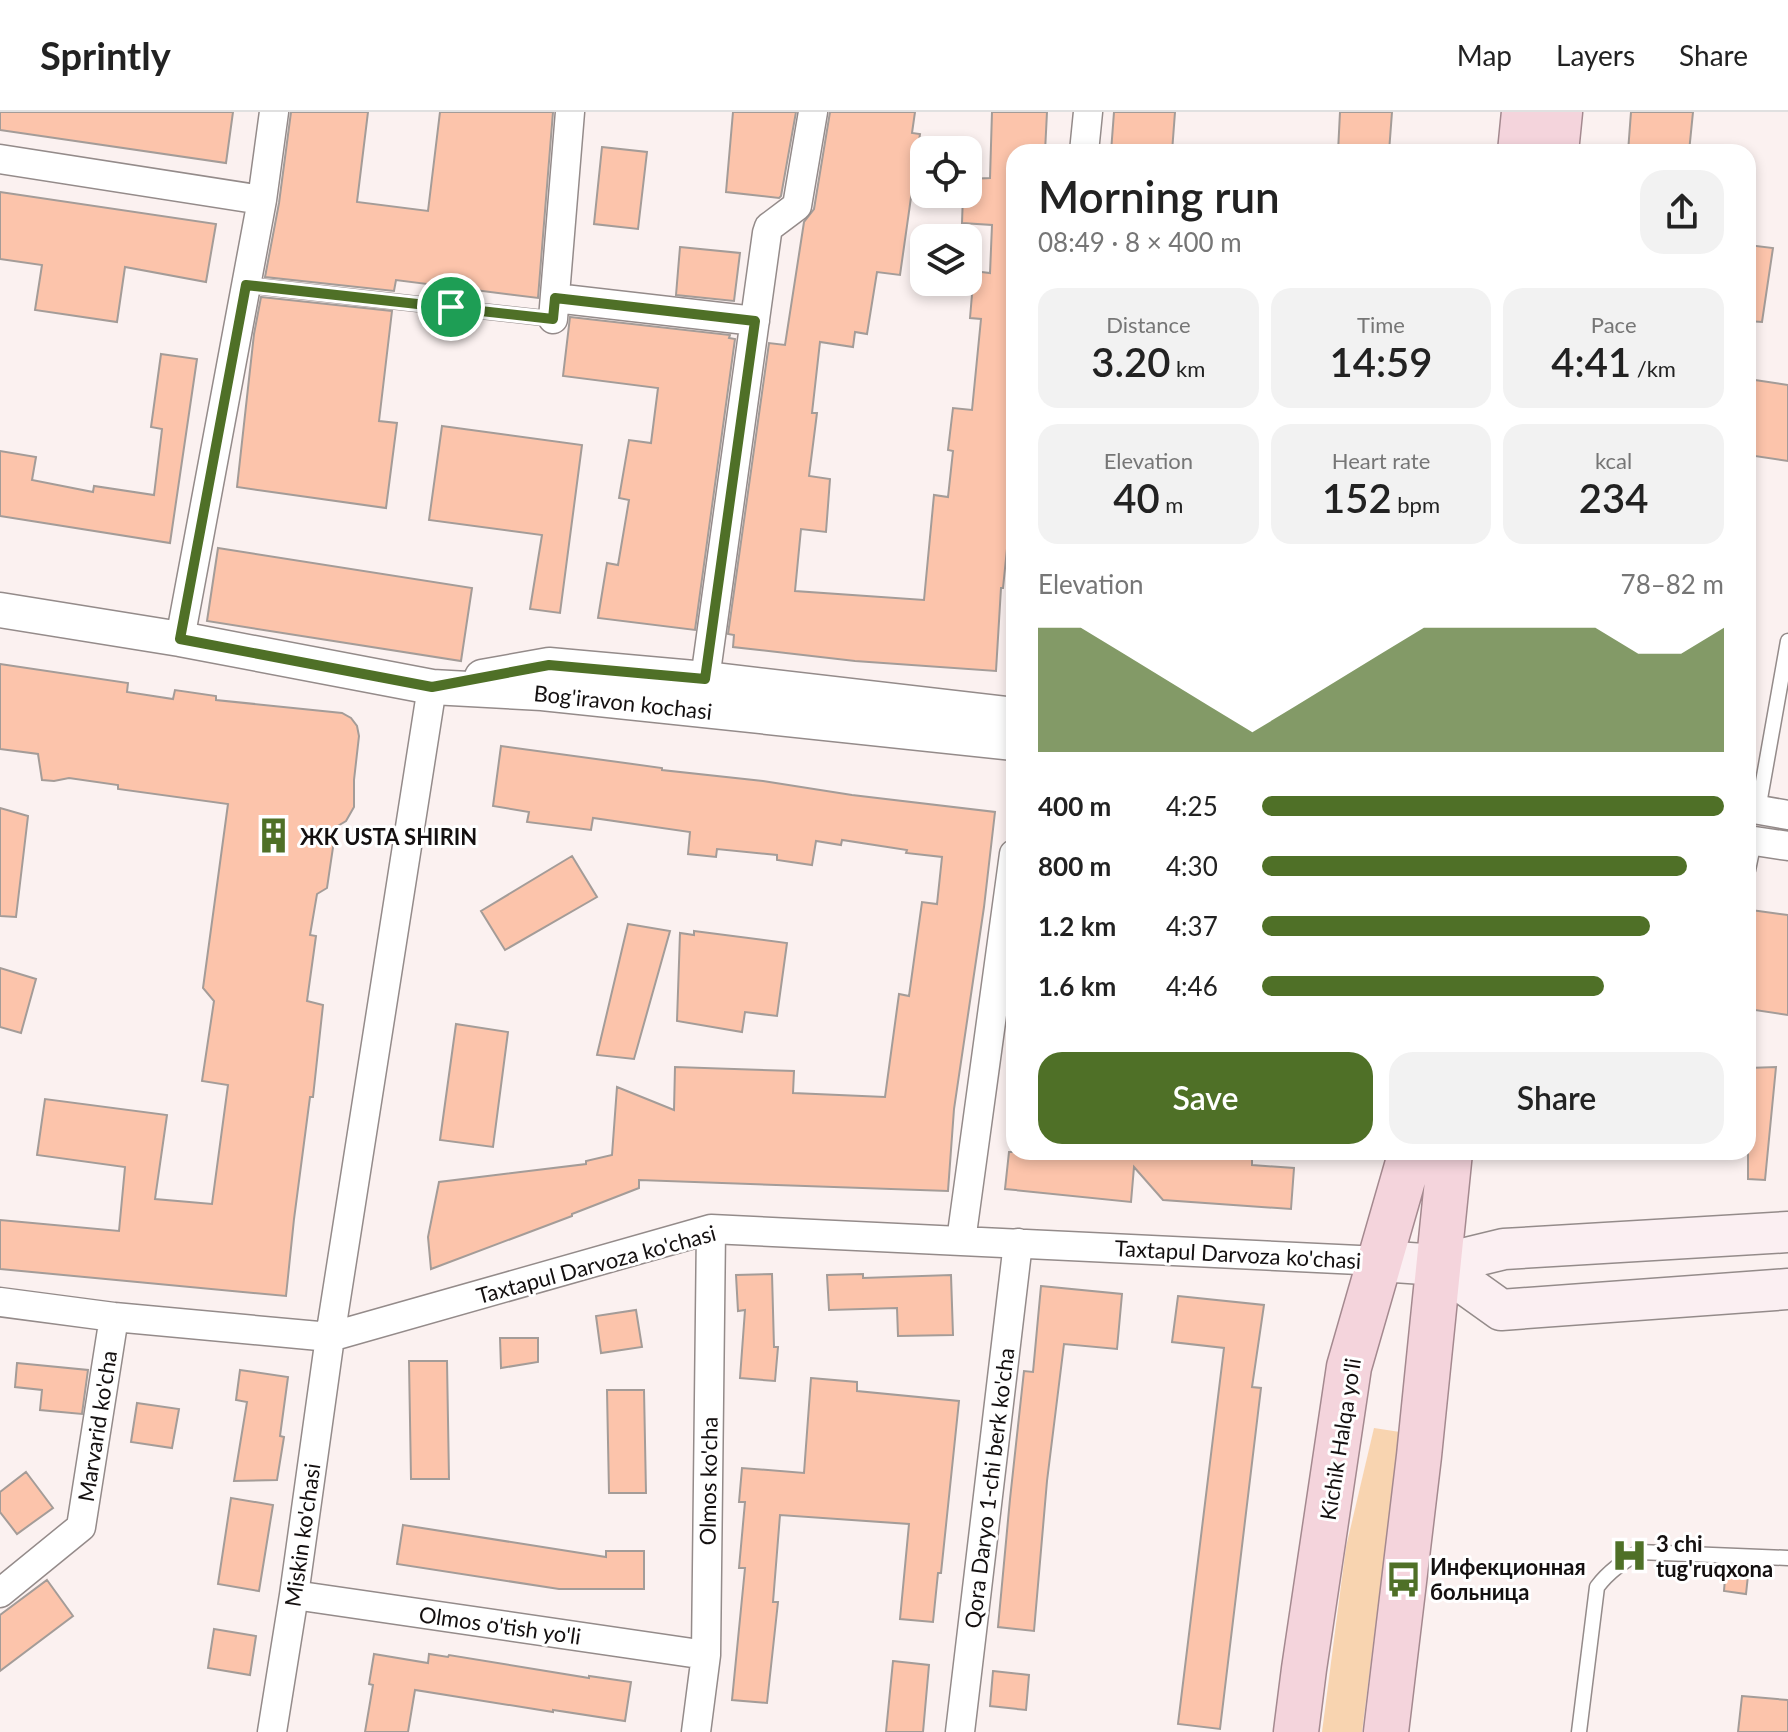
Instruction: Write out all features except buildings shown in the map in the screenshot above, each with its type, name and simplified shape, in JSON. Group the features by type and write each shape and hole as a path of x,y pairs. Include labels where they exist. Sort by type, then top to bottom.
{"highway":[{"path":"1521,144 1524,112"},
{"path":"1557,144 1560,112"},
{"name":"Kichik Halqa yo'li","path":"1296,1732 1349,1367 1409,1160"},
{"path":"1386,1732 1449,1160"}],"main road":[{"name":"Taxtapul Darvoza ko'chasi","path":"1380,1261 1438,1265 1504,1249 1788,1232"},
{"path":"1438,1265 1501,1310 1788,1289"}],"street":[{"path":"180,639 262,200 274,112"},
{"path":"570,112 554,308 755,321"},
{"path":"705,679 767,233 769,227 797,206 813,112"},
{"path":"1085,144 1088,112"},
{"path":"0,159 262,200"},
{"path":"0,610 180,639 432,687"},
{"name":"Bog'iravon kochasi","path":"432,687 549,665 705,679 1006,714"},
{"name":"Bog'iravon kochasi","path":"432,687 542,693 1006,742"},
{"name":"Miskin ko'chasi","path":"272,1732 330,1337 432,687"},
{"path":"1756,810 1788,815"},
{"path":"1756,841 1788,846"},
{"path":"961,1241 1006,912"},
{"name":"Taxtapul Darvoza ko'chasi","path":"0,1302 114,1317 330,1337 711,1229 1380,1261"},
{"name":"Olmos ko'cha","path":"696,1732 706,1655 711,1229"},
{"name":"Qora Daryo 1-chi berk ko'cha","path":"960,1732 1018,1243"},
{"name":"Marvarid ko'cha","path":"0,1593 81,1527 114,1317"},
{"name":"Olmos o'tish yo'li","path":"294,1595 706,1655"}],"lane":[{"path":"246,285 554,308"},
{"path":"1756,795 1788,641"},
{"path":"1579,1732 1597,1587 1619,1564 1639,1552 1788,1558"}],"shaded area":[{"path":"1374,1428 1400,1432 1362,1732 1322,1732 1346,1547"}],"place":[{"name":"ЖК USTA SHIRIN","path":"274,836"},
{"name":"3 chi tug'ruqxona","path":"1630,1556"},
{"name":"Инфекционная больница","path":"1404,1579"}],"route":[{"path":"246,285 451,307 553,319 555,298 755,321 705,679 549,665 432,687 180,639 246,285"}]}
